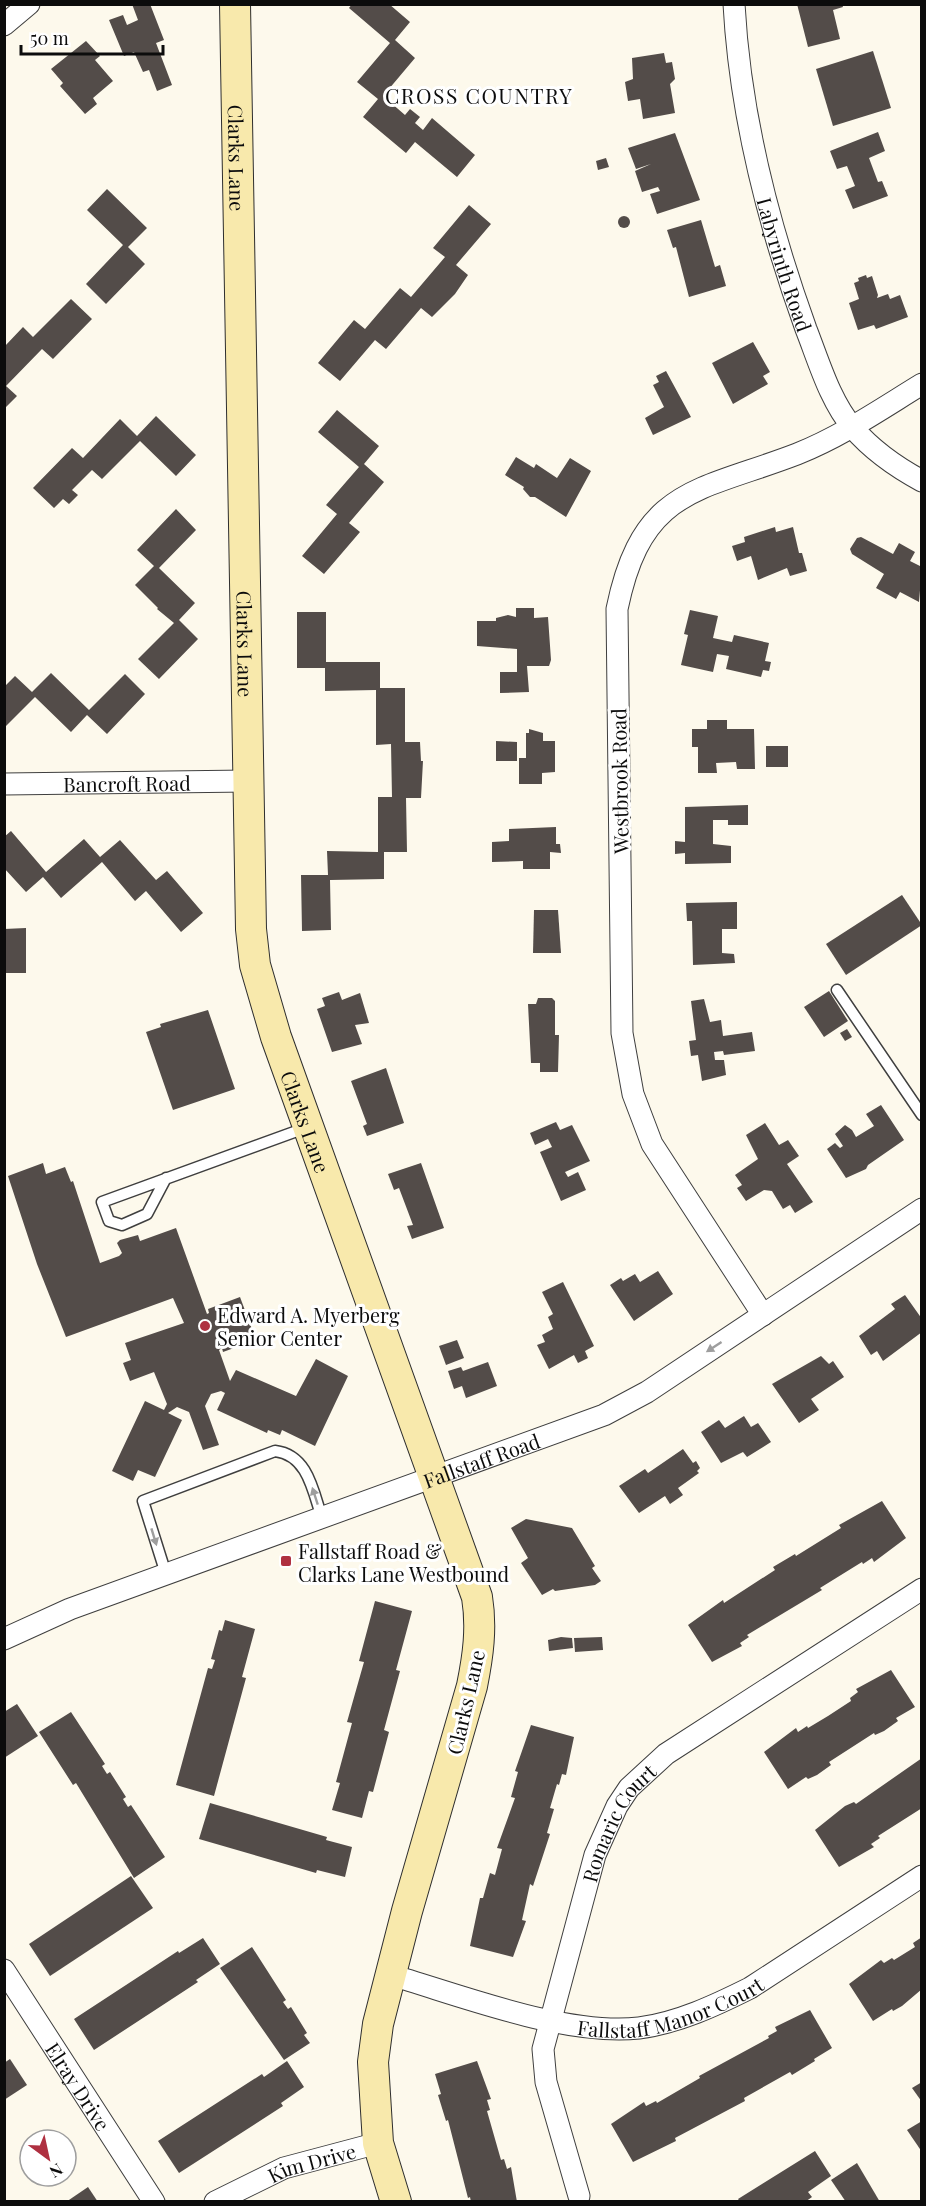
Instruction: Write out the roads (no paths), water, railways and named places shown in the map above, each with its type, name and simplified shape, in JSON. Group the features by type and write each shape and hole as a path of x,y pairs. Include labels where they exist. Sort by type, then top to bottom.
{"street":[{"path":"4,25 29,4"},
{"name":"Clarks Lane","path":"235,4 248,781 255,964 270,1017 308,1126 477,1597 480,1619 479,1648 472,1686 378,2024 373,2062 378,2143 396,2202"},
{"name":"Labyrinth Road","path":"734,4 741,75 758,171 771,222 820,365 835,399 852,427 878,453 921,481"},
{"name":"Westbrook Road","path":"763,1315 652,1144 638,1112 628,1075 622,1033 617,609 622,582 644,535 678,498 704,485 797,454 852,427 921,384"},
{"name":"Bancroft Road","path":"4,784 248,781"},
{"name":"Fallstaff Road","path":"4,1639 70,1609 604,1415 647,1392 921,1209"},
{"name":"Romaric Court","path":"579,2196 546,2082 543,2049 595,1855 617,1806 629,1788 666,1754 921,1589"},
{"name":"Fallstaff Manor Court","path":"391,1975 549,2020 588,2027 641,2028 664,2023 722,2002 750,1988 921,1876"},
{"name":"Elray Drive","path":"4,1970 154,2202"},
{"name":"Kim Drive","path":"215,2202 284,2168 378,2143"}],"lane":[{"path":"837,990 921,1115"},
{"path":"166,1179 152,1206 139,1219 122,1225 109,1221 102,1202 308,1126"},
{"path":"165,1574 143,1501 275,1451 287,1452 293,1456 308,1474 322,1518"}],"place":[{"name":"Edward A. Myerberg Senior Center","path":"205,1326"},
{"name":"Fallstaff Road & Clarks Lane Westbound","path":"286,1561"}],"district":[{"name":"CROSS COUNTRY","path":"479,95"}]}
